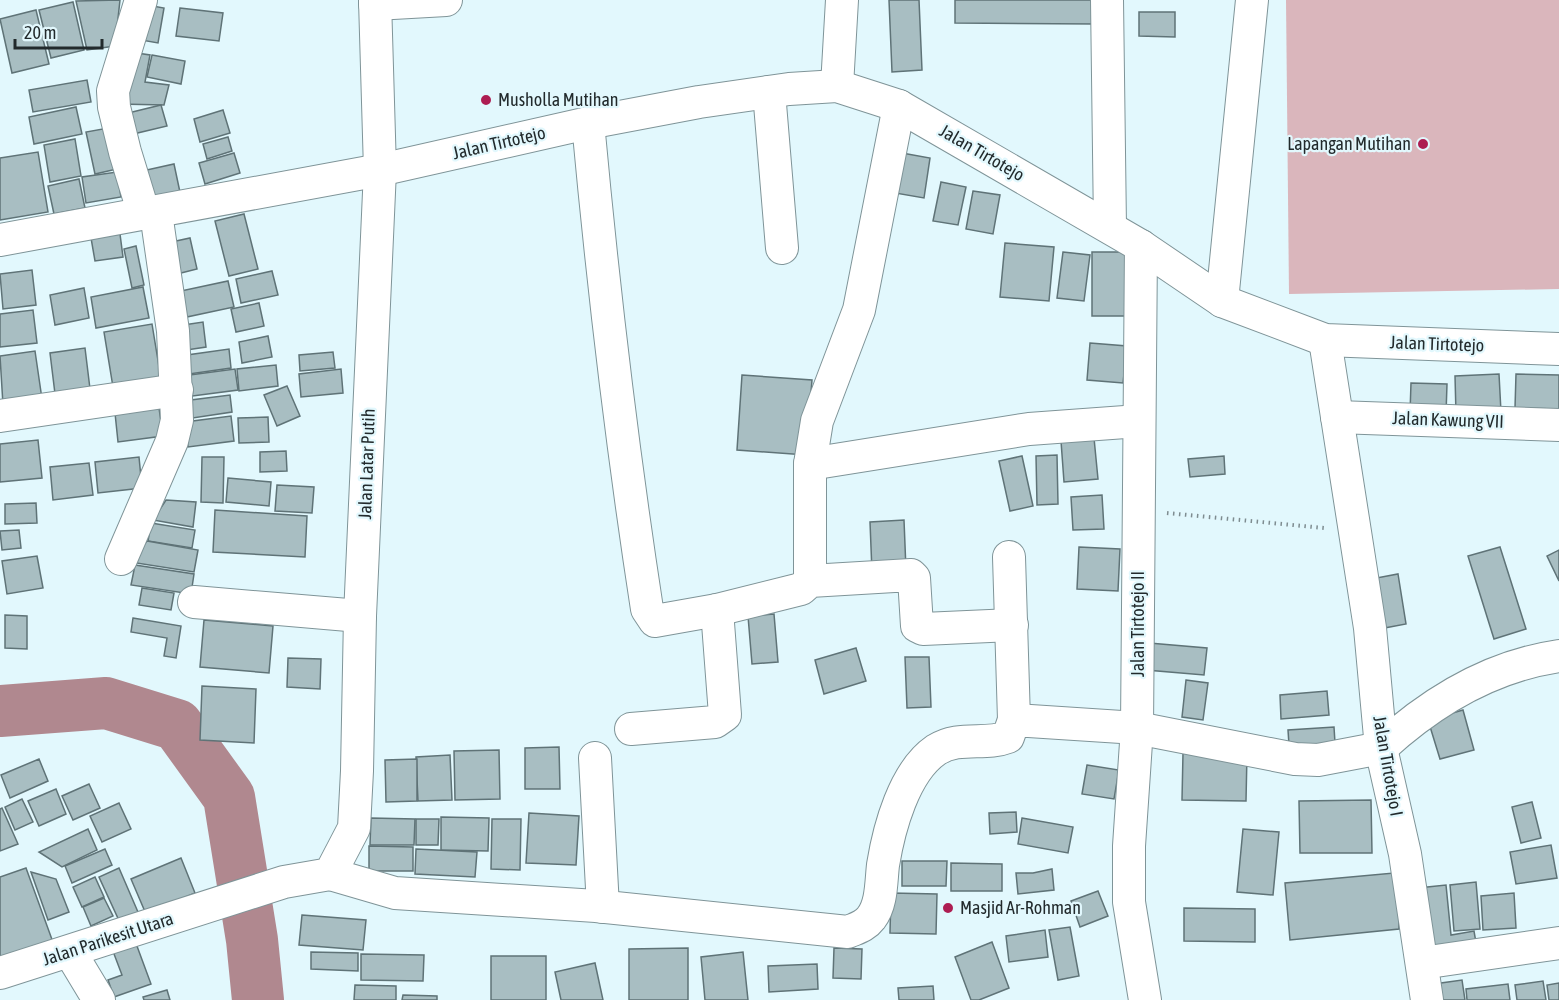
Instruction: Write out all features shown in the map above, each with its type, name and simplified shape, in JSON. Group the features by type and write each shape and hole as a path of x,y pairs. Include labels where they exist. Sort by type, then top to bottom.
{"street":[{"path":"121,559 172,441 177,420 173,331 150,214 125,152 114,107 113,91 141,0"},
{"path":"375,2 446,0"},
{"path":"837,86 842,0"},
{"path":"1107,0 1110,227"},
{"path":"1222,301 1252,0"},
{"name":"Jalan Latar Putih","path":"330,874 354,828 360,616 380,170 375,2"},
{"name":"Jalan Tirtotejo","path":"0,240 380,170 588,123 769,92 837,86 899,106 1110,227 1222,301 1325,340 1559,349"},
{"path":"769,92 783,248"},
{"path":"810,581 810,464 817,421 859,310 899,106"},
{"path":"588,123 609,342 647,609 655,621 717,610 801,589 810,581 911,575 914,578 917,626 923,629 1012,625"},
{"name":"Jalan Tirtotejo II","path":"1141,246 1137,728 1129,846 1129,902 1145,1000"},
{"name":"Jalan Tirtotejo I","path":"1325,340 1370,628 1381,748 1405,854 1427,1000"},
{"path":"0,416 177,390"},
{"name":"Jalan Kawung VII","path":"1337,417 1559,425"},
{"path":"810,464 1029,429 1139,421"},
{"path":"330,874 395,893 603,907 848,932 865,925 873,916 879,900 889,832 899,804 919,765 936,750 952,742 1000,740 1008,737 1014,720 1009,557"},
{"path":"194,602 360,616"},
{"path":"631,729 715,722 725,716 717,610"},
{"path":"1014,720 1137,728 1295,759 1318,760 1381,748 1405,726 1470,684 1517,664 1559,656"},
{"path":"596,758 603,907"},
{"name":"Jalan Parikesit Utara","path":"0,973 284,882 330,874"},
{"path":"1422,963 1559,943"},
{"path":"70,952 99,1000"}],"path":[{"path":"1139,511 1355,531"}],"shaded area":[{"name":"Lapangan Mutihan","path":"1286,0 1559,0 1559,289 1289,294"}],"building":[{"path":"120,0 115,46 87,50 76,1"},
{"path":"889,0 919,0 922,70 892,72"},
{"path":"955,0 1096,0 1095,24 955,23"},
{"path":"73,2 84,50 51,58 39,10"},
{"path":"147,5 164,8 158,43 141,40"},
{"path":"180,8 223,13 219,41 176,36"},
{"path":"36,10 49,64 12,73 0,19"},
{"path":"1139,12 1175,12 1175,37 1139,36"},
{"path":"130,52 150,55 145,82 169,85 164,105 119,104"},
{"path":"152,55 185,61 181,84 147,77"},
{"path":"87,80 91,102 33,112 29,90"},
{"path":"161,105 167,126 129,135 124,114"},
{"path":"76,107 82,134 34,144 29,117"},
{"path":"223,110 230,133 200,142 194,119"},
{"path":"108,128 117,169 95,174 86,132"},
{"path":"228,137 232,151 207,159 203,144"},
{"path":"75,139 81,176 50,182 44,145"},
{"path":"38,152 48,212 0,220 0,158"},
{"path":"234,153 240,173 205,184 199,163"},
{"path":"902,153 930,158 924,198 895,193"},
{"path":"174,164 181,197 149,204 142,171"},
{"path":"117,172 121,197 86,203 82,177"},
{"path":"79,179 85,208 54,214 48,186"},
{"path":"941,182 966,187 958,225 933,221"},
{"path":"973,191 1000,195 993,234 966,229"},
{"path":"244,214 258,269 229,276 215,221"},
{"path":"120,234 123,257 95,261 91,238"},
{"path":"190,238 197,269 169,276 162,244"},
{"path":"1005,243 1054,247 1049,301 1000,297"},
{"path":"136,246 144,285 132,288 124,249"},
{"path":"1063,252 1090,255 1084,301 1057,298"},
{"path":"1092,252 1130,252 1130,316 1092,316"},
{"path":"32,270 36,305 3,309 0,274"},
{"path":"272,271 278,295 241,303 236,279"},
{"path":"228,281 234,307 182,318 176,292"},
{"path":"143,287 149,318 96,328 91,297"},
{"path":"84,288 89,318 55,325 50,295"},
{"path":"259,303 264,326 236,332 231,309"},
{"path":"33,310 37,343 0,347 0,314"},
{"path":"203,322 206,347 180,351 177,326"},
{"path":"152,324 161,379 113,387 104,332"},
{"path":"268,336 272,357 242,363 239,342"},
{"path":"1090,343 1127,346 1123,383 1087,380"},
{"path":"85,348 91,397 56,402 50,353"},
{"path":"229,349 231,368 182,375 180,356"},
{"path":"35,351 42,399 3,405 0,356"},
{"path":"333,352 335,368 300,371 299,355"},
{"path":"276,365 278,386 239,391 237,369"},
{"path":"235,369 238,390 185,397 182,376"},
{"path":"341,369 343,393 301,397 299,374"},
{"path":"1499,374 1501,412 1456,414 1455,376"},
{"path":"1516,374 1559,375 1559,409 1515,408"},
{"path":"742,375 812,380 806,455 737,450"},
{"path":"1411,383 1447,384 1446,414 1410,413"},
{"path":"287,386 300,416 277,426 264,395"},
{"path":"230,395 232,412 186,419 183,401"},
{"path":"159,408 163,436 118,442 115,413"},
{"path":"231,416 234,441 188,447 185,422"},
{"path":"268,417 269,442 239,443 238,418"},
{"path":"1094,438 1098,479 1064,482 1061,441"},
{"path":"38,440 42,478 0,482 0,444"},
{"path":"286,451 287,471 260,472 260,452"},
{"path":"1057,455 1058,504 1037,505 1036,456"},
{"path":"1022,456 1033,506 1010,511 999,461"},
{"path":"1224,456 1225,474 1190,477 1188,459"},
{"path":"139,457 142,488 98,493 95,462"},
{"path":"202,457 224,457 223,503 201,502"},
{"path":"89,463 93,495 53,500 50,467"},
{"path":"228,478 271,482 269,506 226,502"},
{"path":"277,485 314,487 312,513 275,511"},
{"path":"1102,495 1104,529 1073,530 1071,497"},
{"path":"166,500 196,502 193,527 153,520"},
{"path":"36,503 37,523 5,524 5,504"},
{"path":"215,510 307,516 305,557 213,552"},
{"path":"904,520 906,570 872,572 870,522"},
{"path":"151,523 195,530 192,548 148,541"},
{"path":"19,530 21,548 2,550 0,531"},
{"path":"147,541 198,550 194,572 130,562"},
{"path":"1079,547 1120,549 1118,591 1077,589"},
{"path":"1500,547 1526,629 1494,639 1468,556"},
{"path":"1559,550 1559,581 1547,556"},
{"path":"37,556 43,588 7,594 2,561"},
{"path":"135,565 194,574 191,594 131,585"},
{"path":"1398,574 1406,624 1379,629 1371,579"},
{"path":"142,588 174,593 171,610 139,605"},
{"path":"774,614 778,662 752,664 748,616"},
{"path":"5,615 27,616 27,649 5,648"},
{"path":"133,618 181,626 176,658 164,656 167,638 131,632"},
{"path":"204,620 273,626 269,673 200,667"},
{"path":"1149,643 1207,648 1204,675 1146,670"},
{"path":"856,648 866,681 824,694 815,660"},
{"path":"905,657 929,657 931,707 907,708"},
{"path":"288,658 321,659 320,689 287,687"},
{"path":"1186,680 1208,683 1203,720 1182,717"},
{"path":"202,686 256,689 254,743 200,740"},
{"path":"1327,691 1329,715 1281,719 1280,695"},
{"path":"1463,710 1474,750 1440,759 1428,720"},
{"path":"1334,727 1335,743 1289,745 1288,730"},
{"path":"559,747 560,789 525,789 525,748"},
{"path":"499,750 500,799 455,800 454,751"},
{"path":"1183,753 1247,754 1246,801 1182,800"},
{"path":"450,755 452,800 418,801 416,757"},
{"path":"39,759 48,781 10,798 1,775"},
{"path":"417,759 417,801 386,802 385,760"},
{"path":"1087,765 1119,770 1114,799 1082,794"},
{"path":"89,784 100,808 73,820 62,796"},
{"path":"56,789 66,814 39,826 28,801"},
{"path":"22,799 33,822 15,830 5,807"},
{"path":"1371,800 1372,853 1300,853 1299,801"},
{"path":"1532,802 1541,838 1521,843 1512,807"},
{"path":"119,803 131,829 102,842 90,816"},
{"path":"2,808 18,844 0,851 0,809"},
{"path":"1016,812 1017,832 990,834 989,813"},
{"path":"529,813 579,816 576,865 526,863"},
{"path":"441,817 489,818 488,851 441,850"},
{"path":"371,818 415,819 414,845 370,845"},
{"path":"1022,818 1073,827 1068,853 1018,844"},
{"path":"416,819 439,819 438,845 416,845"},
{"path":"492,819 521,819 520,870 491,869"},
{"path":"88,829 97,850 62,867 39,852"},
{"path":"1243,829 1279,832 1273,895 1237,892"},
{"path":"1551,845 1557,878 1516,884 1510,852"},
{"path":"369,846 413,847 413,871 369,871"},
{"path":"105,849 112,865 72,883 65,866"},
{"path":"416,849 477,852 475,877 415,874"},
{"path":"181,858 195,893 146,914 131,879"},
{"path":"902,861 947,861 946,886 902,886"},
{"path":"951,863 1002,864 1002,891 951,891"},
{"path":"26,868 54,945 0,965 0,877"},
{"path":"119,868 141,919 122,927 99,877"},
{"path":"1052,869 1054,890 1018,894 1016,873 1033,873"},
{"path":"31,872 56,879 69,912 48,920"},
{"path":"1394,873 1399,901 1399,929 1290,940 1285,883"},
{"path":"95,877 104,897 82,907 73,887"},
{"path":"1476,882 1480,929 1454,931 1450,885"},
{"path":"1446,885 1451,935 1474,931 1478,954 1428,962 1418,888"},
{"path":"1098,891 1108,916 1080,927 1071,901"},
{"path":"891,893 937,894 936,934 890,933"},
{"path":"1514,893 1516,928 1483,930 1481,896"},
{"path":"104,898 113,916 91,926 83,907"},
{"path":"1184,908 1255,909 1255,942 1184,941"},
{"path":"302,915 366,920 363,950 299,945"},
{"path":"1070,927 1079,976 1058,980 1049,930"},
{"path":"1045,930 1048,957 1009,962 1006,936"},
{"path":"134,938 151,984 114,997 108,980 122,975 111,946"},
{"path":"992,942 1009,988 979,1000 971,1000 955,957"},
{"path":"688,948 688,1000 629,1000 629,949"},
{"path":"834,948 862,949 861,979 833,978"},
{"path":"311,952 358,953 358,971 311,969"},
{"path":"743,952 748,1000 705,1000 701,957"},
{"path":"361,954 424,955 423,981 361,980"},
{"path":"491,956 546,956 546,1000 491,1000"},
{"path":"595,963 603,1000 561,1000 555,972"},
{"path":"817,964 818,989 769,992 768,966"},
{"path":"1462,980 1465,1000 1436,1000 1434,984"},
{"path":"1543,981 1546,1000 1517,1000 1515,985"},
{"path":"1559,983 1559,1000 1549,1000 1547,985"},
{"path":"1508,984 1510,1000 1467,1000 1466,989"},
{"path":"355,985 396,986 396,1000 354,1000"},
{"path":"933,986 934,1000 899,1000 898,988"},
{"path":"167,990 170,1000 144,1000 143,997"},
{"path":"403,995 437,996 437,1000 402,1000"}],"waterway":[{"path":"0,711 106,703 177,725 229,797 252,940 258,1000"}],"place":[{"name":"Musholla Mutihan","path":"486,100"},
{"name":"Lapangan Mutihan","path":"1423,144"},
{"name":"Masjid Ar-Rohman","path":"948,908"}]}
